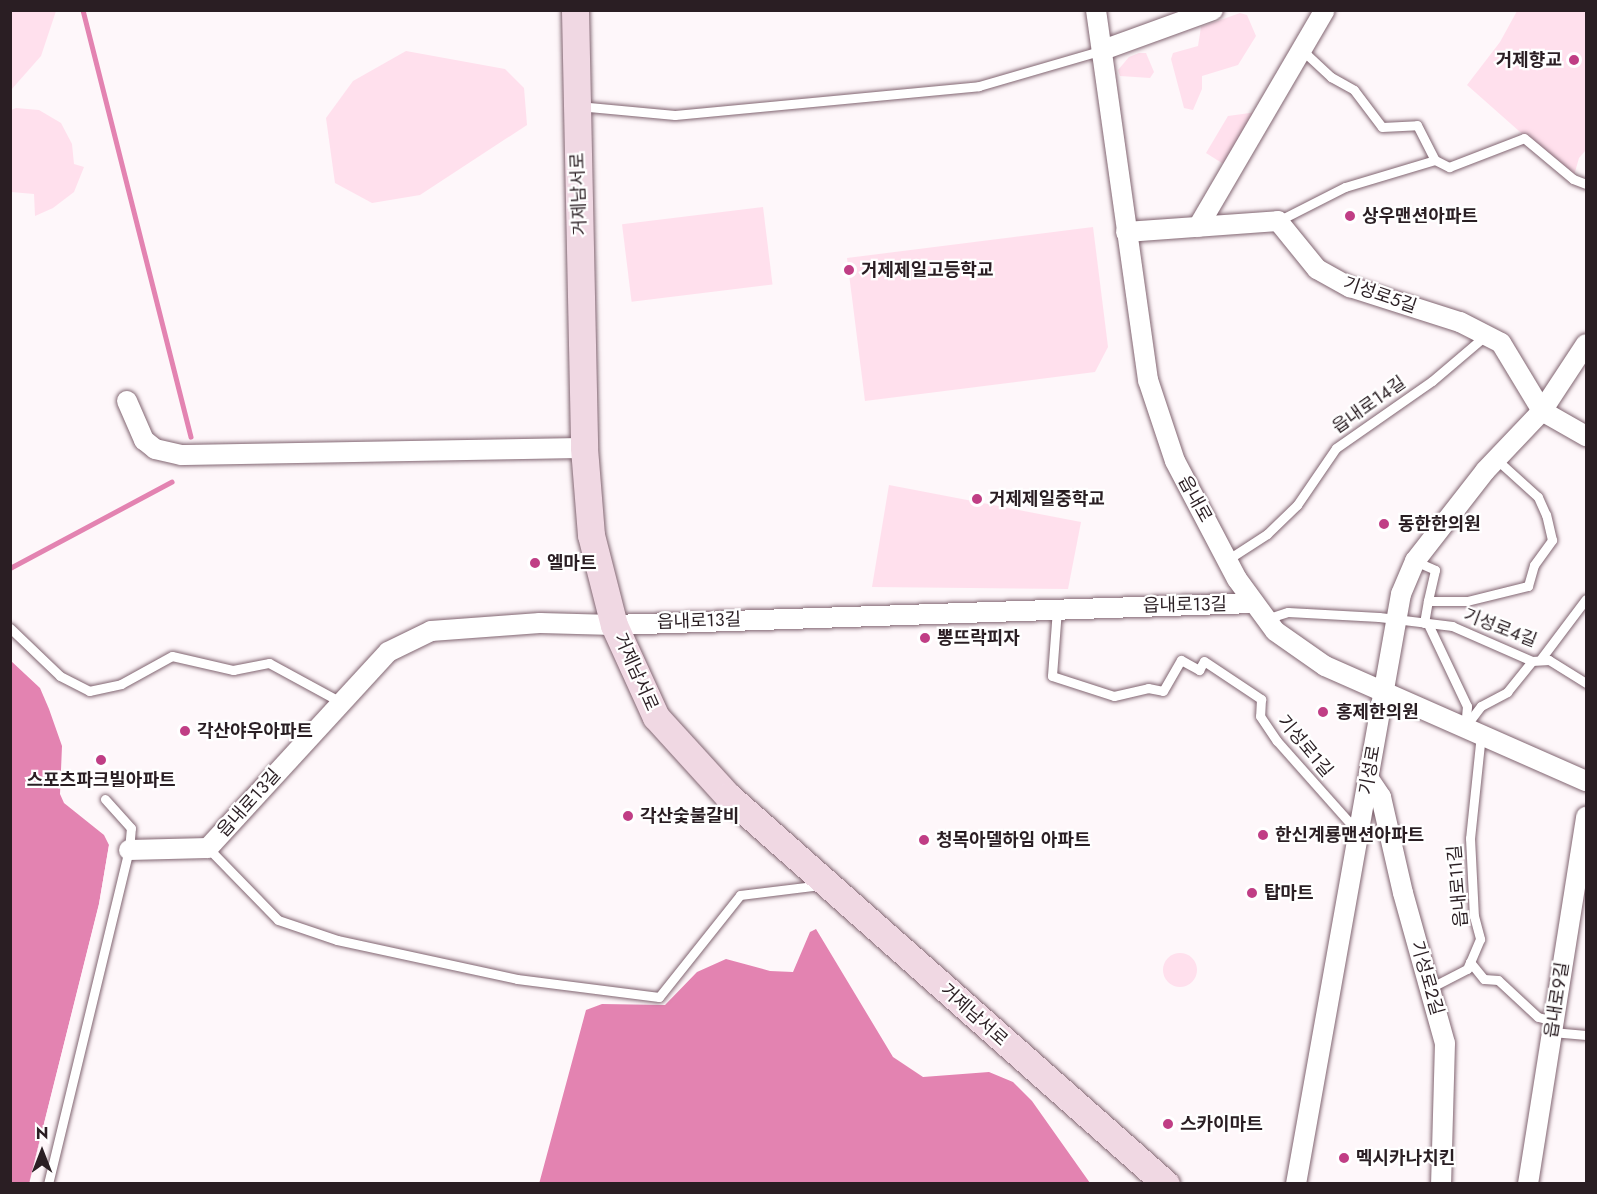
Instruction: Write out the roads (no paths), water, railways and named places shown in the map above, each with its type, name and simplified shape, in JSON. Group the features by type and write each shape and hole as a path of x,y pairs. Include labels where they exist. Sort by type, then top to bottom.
{"main road":[{"name":"거제남서로","path":"575,10 584,448 591,535 614,625 656,717 728,796 1166,1184"}],"street":[{"name":"읍내로","path":"1096,10 1148,380 1175,461 1227,560 1254,603 1266,619 1298,649 1384,692 1587,781"},
{"path":"1103,50 1213,10"},
{"path":"1198,227 1325,10"},
{"path":"1126,232 1278,221"},
{"name":"기성로5길","path":"1278,221 1317,269 1350,288 1460,322 1501,343 1542,411"},
{"name":"기성로","path":"1296,1184 1369,779 1395,620 1415,561 1496,459 1542,411 1587,344"},
{"path":"127,401 144,440 155,449 181,455 584,448"},
{"path":"1542,411 1587,436"},
{"name":"읍내로13길","path":"129,850 208,848 339,701 388,652 431,631 540,623 614,625 1057,607 1254,603"},
{"name":"기성로2길","path":"1369,779 1381,797 1445,1043 1441,1184"},
{"name":"읍내로9길","path":"1528,1184 1587,817"}],"lane":[{"path":"576,106 675,116 979,86 1103,50"},
{"path":"1302,50 1331,77 1354,90 1382,127 1417,125 1435,160 1449,167 1524,138 1573,179 1587,184"},
{"path":"1278,221 1345,188 1435,160"},
{"name":"읍내로14길","path":"1227,560 1267,534 1297,505 1336,448 1432,381 1487,334"},
{"path":"1428,601 1467,601 1528,585 1534,565 1548,549 1552,540 1538,497 1496,459"},
{"path":"1415,561 1435,570 1428,601 1426,624"},
{"path":"1473,731 1481,706 1507,692 1587,599"},
{"name":"기성로1길","path":"1057,607 1052,676 1114,696 1148,688 1163,691 1181,660 1198,670 1204,662 1261,699 1260,716 1277,741 1359,833"},
{"name":"기성로4길","path":"1266,619 1288,612 1452,626 1536,660 1549,660 1587,683"},
{"name":"읍내로11길","path":"1426,624 1467,706 1473,731 1470,838 1474,916 1480,939 1470,962"},
{"path":"10,628 60,676 89,691 121,684 172,656 233,670 269,663 339,701"},
{"path":"48,1184 129,850 131,828 105,799"},
{"path":"208,848 278,920 337,940 517,979 659,997 740,895 828,885"},
{"path":"1430,988 1467,969 1470,962 1484,979 1498,980 1538,1017 1553,1026 1587,1035"}],"waterway":[{"path":"83,10 191,437"},
{"path":"10,568 171,482"}],"place":[{"name":"거제향교","path":"1574,60"},
{"name":"상우맨션아파트","path":"1350,216"},
{"name":"거제제일고등학교","path":"849,270"},
{"name":"거제제일중학교","path":"977,499"},
{"name":"동한한의원","path":"1384,524"},
{"name":"엘마트","path":"535,563"},
{"name":"뽕뜨락피자","path":"925,638"},
{"name":"홍제한의원","path":"1323,712"},
{"name":"각산야우아파트","path":"185,731"},
{"name":"스포츠파크빌아파트","path":"101,760"},
{"name":"각산숯불갈비","path":"628,816"},
{"name":"한신계룡맨션아파트","path":"1263,835"},
{"name":"청목아델하임 아파트","path":"924,840"},
{"name":"탑마트","path":"1252,893"},
{"name":"스카이마트","path":"1168,1124"},
{"name":"멕시카나치킨","path":"1344,1158"}]}
